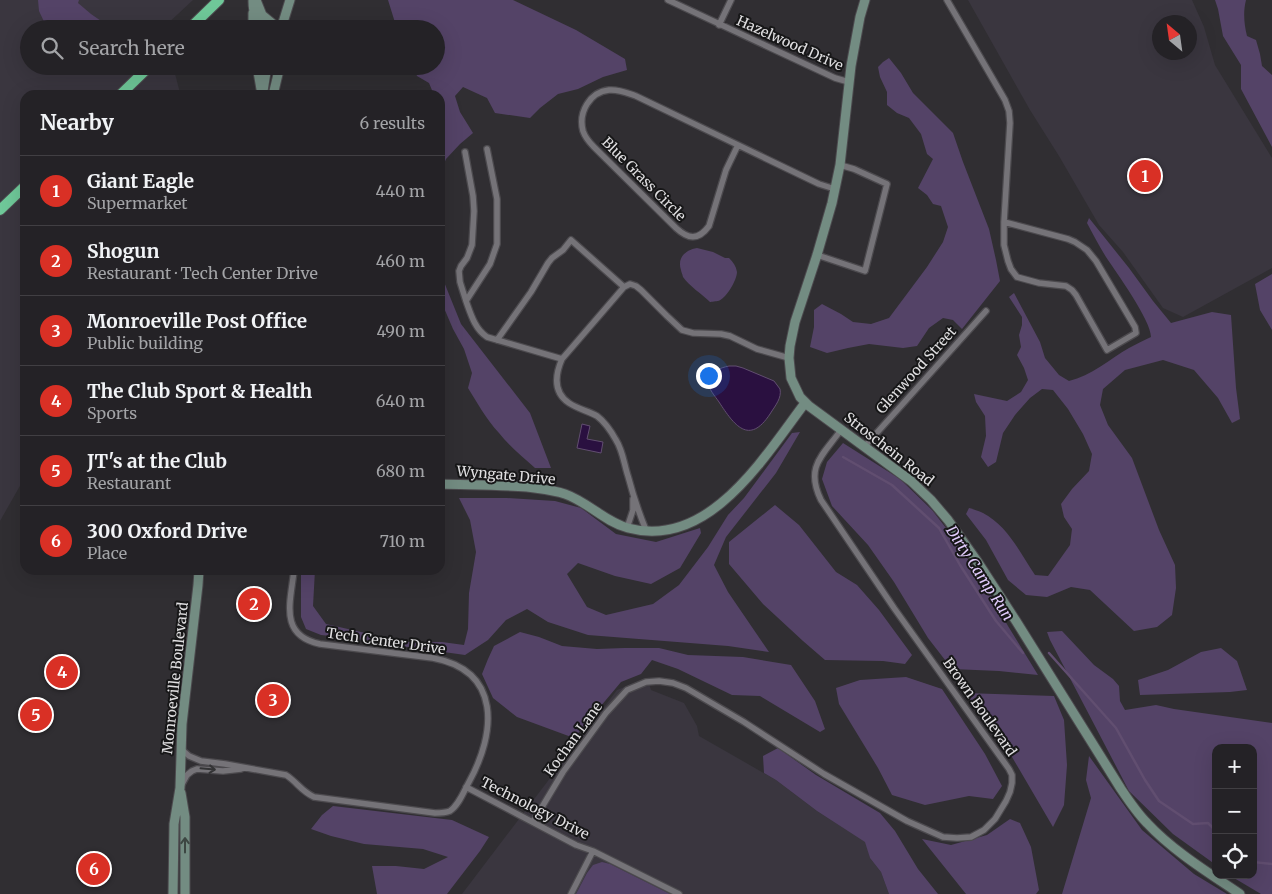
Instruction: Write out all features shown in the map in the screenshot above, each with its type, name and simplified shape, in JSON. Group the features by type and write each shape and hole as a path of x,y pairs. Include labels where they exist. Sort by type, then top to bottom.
{"highway":[{"path":"198,20 219,0"},
{"path":"125,90 141,75"},
{"path":"0,210 20,191"}],"street":[{"path":"253,20 254,0"},
{"path":"254,0 262,15 268,20"},
{"path":"283,20 290,0"},
{"name":"Hazelwood Drive","path":"668,0 835,78 849,82"},
{"path":"719,25 731,0"},
{"name":"Stroschein Road","path":"865,0 860,17 849,82 840,165 827,221 795,322 790,346 789,369 794,386 806,403 911,481 931,500 948,520 1001,599 1142,818 1173,847 1240,894"},
{"path":"947,0 1005,100 1009,111 1010,123 1004,222 1006,253 1011,269 1017,277 1069,288 1076,295 1107,350 1136,333 1135,327 1096,261 1086,250 1068,239 1004,222"},
{"path":"253,13 258,20"},
{"path":"259,75 261,90"},
{"path":"263,90 266,75"},
{"path":"274,90 278,75"},
{"name":"Blue Grass Circle","path":"738,145 726,170 709,226 696,237 686,236 589,141 585,136 582,125 583,113 588,102 593,97 604,91 616,90 636,96 820,184 835,188"},
{"path":"466,302 490,264 497,244 497,199 487,149"},
{"path":"464,152 473,196 474,211 472,244 459,272 460,282 472,318 479,331 488,337 562,359"},
{"path":"817,256 865,271 887,184 854,169 840,165"},
{"path":"496,340 531,292 548,263 571,240 624,287"},
{"path":"646,532 633,495 621,450 612,432 599,418 570,403 560,393 556,380 562,359 624,287 630,284 636,286 679,327 686,331 693,334 721,334 730,336 757,349 789,358"},
{"name":"Glenwood Street","path":"865,446 986,311"},
{"name":"Wyngate Drive","path":"445,484 514,486 552,491 565,494 614,523 627,528 646,532 664,531 687,525 719,505 756,468 806,403"},
{"name":"Brown Boulevard","path":"646,682 673,683 686,688 744,722 824,774 907,821 943,837 971,837 984,830 995,819 1010,792 1012,776 1008,768 894,608 817,492 814,483 815,468 841,430"},
{"path":"627,528 633,510 633,495"},
{"name":"Monroeville Boulevard","path":"173,894 174,824 180,788 182,724 199,575"},
{"name":"Tech Center Drive","path":"181,749 189,756 201,761 286,775 305,793 314,797 435,813 442,813 455,807 475,772 482,754 488,724 488,711 485,699 475,680 460,667 441,660 320,644 303,638 294,629 290,618 289,605 293,575"},
{"name":"Kochan Lane","path":"533,822 563,772 606,713 627,690 646,682"},
{"name":"Tech Center Drive","path":"180,788 187,775 197,769 223,771 245,768"},
{"name":"Technology Drive","path":"466,787 576,844 680,894"},
{"name":"Monroeville Boulevard","path":"180,788 185,817 185,894"},
{"path":"571,894 593,851"}],"shaded area":[{"path":"0,0 193,0 172,20 20,20 20,75 175,75 179,90 20,90 20,486 0,521"},
{"path":"38,0 79,0 78,3 100,20 43,20 39,11"},
{"path":"388,0 513,0 576,30 625,59 627,70 603,77 578,89 558,94 530,118 495,113 487,98 463,87 455,96 460,112 473,133 460,144 445,162 445,90 432,90 429,83 417,75 445,75 445,20 394,20"},
{"path":"968,0 1192,0 1204,27 1215,65 1272,158 1272,268 1183,317 1163,308 1123,252 1099,225 1030,110"},
{"path":"1215,0 1246,0 1244,18 1247,36 1256,40 1262,66 1272,75 1272,147 1241,89 1241,65 1223,36"},
{"path":"889,58 913,93 953,133 989,229 1000,281 962,329 953,320 943,318 929,328 917,346 903,348 869,344 827,353 810,347 814,327 814,310 822,304 853,322 871,324 889,318 927,267 943,242 948,227 941,206 933,204 927,195 918,188 933,159 927,154 921,134 909,118 897,113 887,105 887,92 880,77 878,67"},
{"path":"1089,218 1171,323 1212,312 1231,315 1240,419 1232,423 1218,398 1194,370 1163,360 1125,370 1103,389 1100,405 1108,425 1132,458 1159,530 1175,565 1176,588 1172,615 1157,627 1134,631 1090,590 1071,587 1047,597 1026,595 1008,580 986,540 966,514 969,508 974,509 992,518 1000,525 1035,575 1048,576 1070,545 1072,529 1064,517 1061,504 1089,471 1092,454 1068,409 1053,390 1042,389 1030,398 1015,415 1003,433 996,462 988,467 981,457 986,436 985,416 976,402 974,394 1007,401 1021,392 1028,380 1017,355 1021,347 1019,335 1022,317 1009,297 1014,293 1040,342 1045,358 1059,375 1069,381 1093,371 1129,348 1151,337 1139,308 1103,253 1087,223"},
{"path":"697,248 729,258 736,268 737,275 733,284 721,300 710,302 683,277 680,266 681,258 689,251"},
{"path":"1272,274 1272,330 1260,310 1255,284"},
{"path":"445,284 461,324 530,413 551,468 535,468 503,438 482,411 468,388 472,373 464,349 445,310"},
{"path":"729,366 743,368 774,381 780,389 780,396 776,405 762,424 755,429 742,429 736,424 712,392 709,382 711,375 719,369"},
{"path":"582,424 590,426 587,439 603,442 601,453 577,448"},
{"path":"800,432 776,473 726,537 714,565 728,592 769,652 728,646 588,635 548,622 527,609 506,620 488,640 465,655 321,635 306,629 301,617 301,575 315,575 313,606 326,624 405,642 442,642 464,645 468,629 469,593 476,552 470,520 459,498 555,501 581,508 616,534 656,542 700,528 701,533 680,568 651,584 615,576 578,563 567,574 587,607 606,615 653,604 679,585 708,547 728,515 744,498 792,433"},
{"path":"843,443 900,479 932,510 984,583 1038,675 952,669 928,638 894,582 868,545 832,506 822,479 827,462"},
{"path":"775,505 799,525 836,572 857,585 879,610 912,655 905,664 883,661 825,660 763,604 729,564 729,542"},
{"path":"1062,631 1094,665 1113,679 1119,686 1120,701 1125,710 1156,705 1272,723 1272,894 1261,894 1236,879 1257,879 1257,744 1212,744 1212,862 1173,834 1129,791 1047,632"},
{"path":"520,632 562,646 597,649 659,648 688,655 743,657 791,665 815,701 825,729 820,732 760,696 732,695 678,669 652,660 641,674 621,682 574,738 517,717 493,698 482,674 488,659 494,646"},
{"path":"1221,648 1237,661 1247,690 1140,695 1138,680 1168,670 1201,652"},
{"path":"906,677 942,689 985,754 1002,786 993,799 969,796 925,805 892,795 839,704 836,688 860,680"},
{"path":"647,678 651,690 684,703 697,726 699,736 776,780 817,811 866,842 870,858 881,872 889,894 462,894 617,690"},
{"path":"965,693 1054,696 1064,720 1067,765 1064,805 1053,827 1012,757"},
{"path":"778,748 816,775 880,813 895,831 918,869 938,894 889,894 881,872 870,858 865,842 764,773 763,756"},
{"path":"1089,756 1142,830 1194,874 1227,894 1062,894 1091,798 1086,780"},
{"path":"333,806 452,820 489,837 447,894 377,894 372,866 424,869 448,857 423,849 364,844 311,829 322,815"},
{"path":"1010,819 1020,823 1031,847 1039,890 1036,894 966,894 922,839 951,845 987,835"},
{"path":"602,862 610,864 670,894 576,894 593,865"}],"waterway":[{"name":"Dirty Camp Run","path":"843,457 892,485 939,528 996,621 1023,653"},
{"name":"Dirty Camp Run","path":"1049,653 1116,728 1159,801 1193,824 1208,823 1212,827"},
{"name":"Dirty Camp Run","path":"1257,862 1272,864"}],"place":[{"name":"Giant Eagle","path":"1145,176"},
{"name":"Shogun","path":"254,604"},
{"name":"The Club Sport & Health","path":"62,672"},
{"name":"Monroeville Post Office","path":"273,700"},
{"name":"JT's at the Club","path":"36,715"},
{"name":"300 Oxford Drive","path":"94,869"}]}
